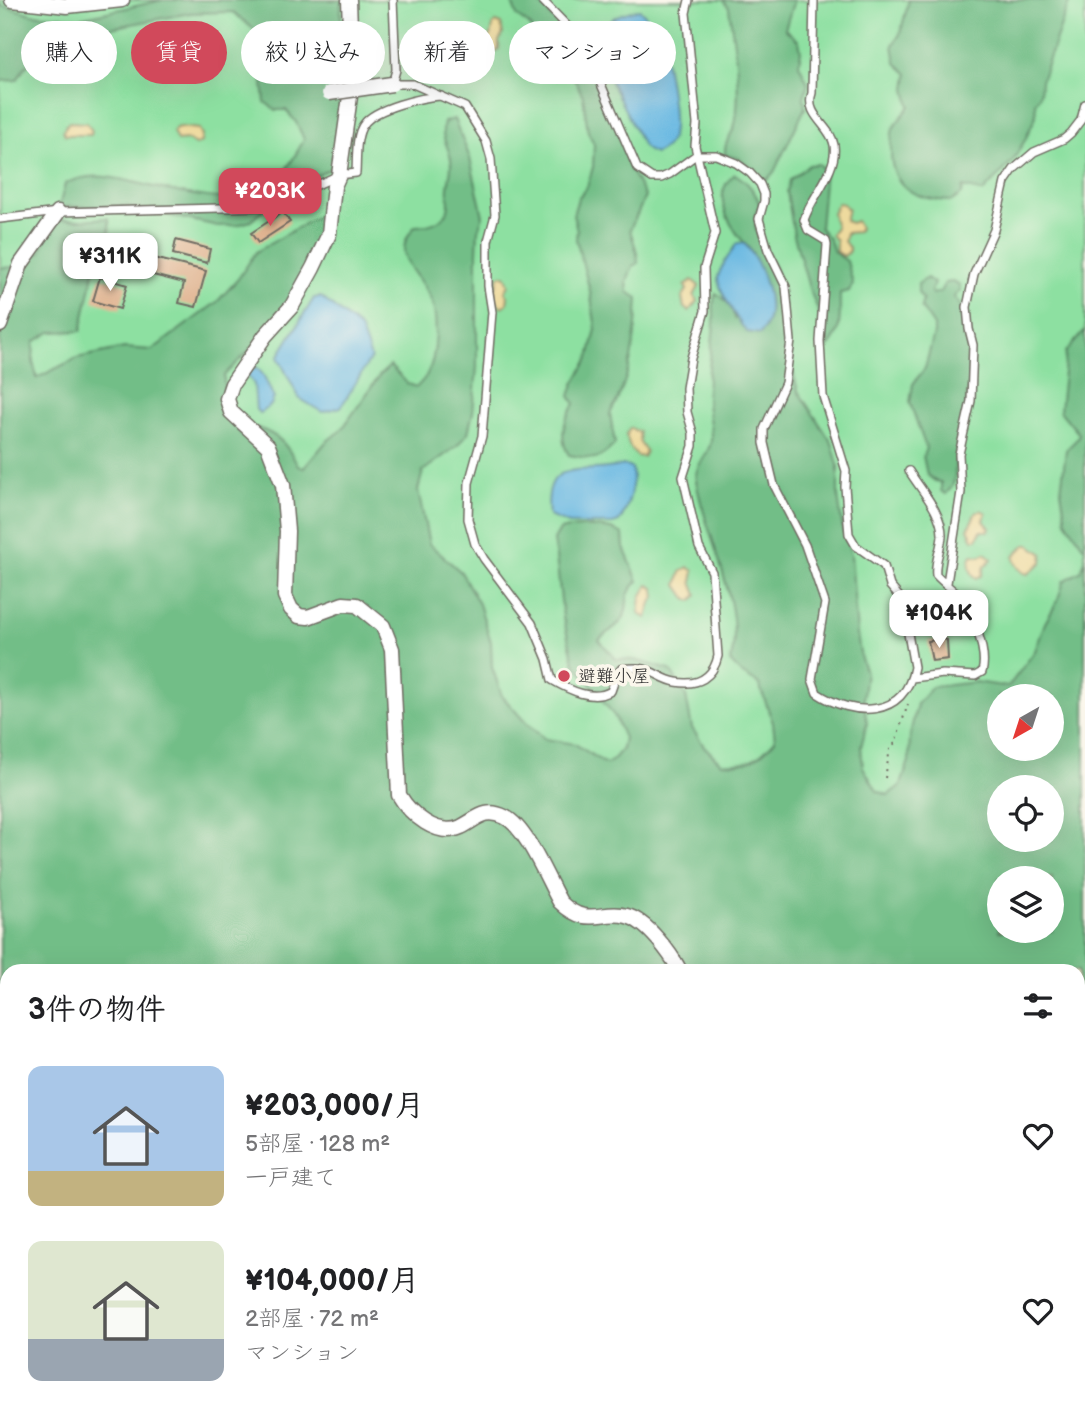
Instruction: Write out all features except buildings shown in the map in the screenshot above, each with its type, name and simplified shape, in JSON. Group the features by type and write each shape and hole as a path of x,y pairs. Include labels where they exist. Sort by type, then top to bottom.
{"street":[{"path":"12,0 67,6 122,0"},
{"path":"349,0 352,82 339,175 334,186 330,234 292,306 258,346 232,384 227,399 231,412 268,446 283,485 286,531 285,596 291,609 299,616 307,617 342,604 356,606 383,626 391,649 399,795 410,810 428,824 450,830 484,813 506,817 522,832 560,902 566,908 596,918 625,915 632,918 662,943 676,964"},
{"path":"329,93 392,84"},
{"path":"0,325 21,264 58,212"}],"lane":[{"path":"393,0 396,69 392,84 413,84 465,107 486,141 491,159 495,215 488,241 488,286 492,312 482,436 469,483 468,519 475,544 484,559 532,623 547,659 552,680"},
{"path":"542,0 573,33 588,54 636,168 653,178 670,174 696,155 724,157 736,163 760,184 764,201 759,219 762,235 786,287 791,341 785,383 764,429 764,443 774,485 805,545 825,603 812,679 817,693 842,707 883,708 892,705 912,678 914,667 902,600 891,586 884,566 856,546 849,534 846,471 824,405 820,341 827,245 826,241 808,230 804,220 812,199 827,176 834,145 814,113 809,99 812,93 814,0"},
{"path":"542,680 552,680 581,693 598,696 611,691 621,669 645,669 675,682 686,682 709,676 715,669 718,656 712,572 699,547 683,477 693,446 686,388 691,358 704,319 704,268 715,233 696,155 700,124 686,9 689,0"},
{"path":"0,219 58,212 261,206 339,175 356,173 363,124 373,116 417,99 444,96"},
{"path":"947,583 961,492 959,454 972,387 973,345 968,307 974,275 994,230 1005,182 1021,160 1064,139 1078,127 1085,104"},
{"path":"909,471 942,527 942,538 934,567 936,575 947,583 970,612 985,655 982,672 975,676 943,674 912,678"}],"path":[{"path":"885,778 890,749 895,743 908,702"}],"green space":[{"path":"0,0 1085,0 1085,695 1064,739 1064,684 987,684 987,761 1042,761 1020,775 987,775 987,791 728,856 0,435"},
{"path":"163,0 341,0 341,21 244,21 233,12 190,13 148,21 131,21 131,24 117,27 117,21 21,21 21,74 17,80 0,81 0,5 32,14 80,18"},
{"path":"511,0 537,0 555,21 524,21 517,16"},
{"path":"723,0 794,0 785,29 799,41 799,64 808,83 804,97 805,108 774,172 767,180 760,179 740,159 725,155 726,145 735,124 738,95 729,8"},
{"path":"909,0 1070,0 1041,81 1040,95 1035,103 1036,116 1012,162 983,192 963,187 962,194 952,201 929,198 909,190 896,176 892,165 892,131 910,106 906,89 908,74 896,63 893,45 900,34"},
{"path":"263,84 345,84 335,166 278,196 251,221 218,226 125,206 59,207 65,184 87,177 120,179 206,197 235,199 256,195 278,178 304,139 296,122 286,110 275,110 265,102"},
{"path":"577,84 598,84 614,119 628,165 645,197 630,230 638,263 633,266 627,281 628,292 638,298 637,313 628,372 610,414 615,444 595,458 569,455 563,435 565,422 575,404 570,396 589,358 596,329 573,215 578,198 587,187 593,167 594,144 588,132 583,96"},
{"path":"454,119 470,158 483,216 478,230 477,252 477,367 473,412 468,433 457,446 423,471 418,490 429,544 461,572 479,604 491,642 492,667 502,696 527,724 545,739 575,744 606,764 622,749 624,738 615,717 574,662 563,617 554,540 560,530 592,527 609,529 623,534 624,548 638,581 628,595 624,617 599,640 616,659 635,660 670,670 686,696 692,728 704,746 721,763 752,760 775,740 773,723 759,684 741,673 730,662 734,641 729,595 696,480 697,470 711,441 707,389 716,293 726,301 735,318 753,253 732,225 723,204 727,183 735,174 750,187 760,204 755,216 756,230 781,288 785,343 798,391 832,443 838,465 838,496 843,531 851,554 857,634 866,672 863,697 867,723 861,747 863,767 877,791 888,795 901,785 909,761 910,735 917,704 932,687 976,682 989,684 987,761 1064,761 1064,684 1010,684 1035,651 1064,581 1081,571 1085,560 1085,964 0,964 0,267 16,266 41,252 47,232 60,219 109,218 110,251 94,272 81,331 51,332 34,342 33,361 37,378 77,358 124,348 152,350 217,302 238,279 256,252 321,214 326,222 307,270 255,345 224,376 226,408 243,436 257,428 272,434 286,447 298,466 304,468 325,443 342,429 380,375 390,366 408,384 417,387 430,367 436,336 435,315 425,288 408,264 404,247 415,226 437,221 448,210 451,163 444,137 444,122"},
{"path":"818,164 825,170 820,228 830,240 834,252 847,261 853,284 849,291 840,293 838,330 826,349 822,346 820,315 809,288 794,235 787,192 790,180 809,165"},
{"path":"927,278 934,283 931,292 933,294 940,292 945,283 953,282 959,285 960,290 954,297 964,314 971,353 968,395 956,454 954,480 946,494 941,491 941,482 927,475 923,456 926,448 910,403 913,384 925,368 934,334 934,326 921,307 923,299 918,293 918,284"},
{"path":"1085,330 1085,549 1066,521 1061,491 1066,450 1079,434 1060,411 1066,352"}],"sand":[{"path":"495,22 501,24 503,34 499,49 495,52"},
{"path":"69,122 87,123 92,131 91,135 65,135 63,130"},
{"path":"180,127 199,129 201,142 195,145 188,140 177,141 173,132"},
{"path":"838,203 848,209 845,221 856,221 860,228 858,232 846,233 844,241 849,252 844,256 836,252 836,241 831,234 836,227 832,213"},
{"path":"499,276 506,277 509,285 505,292 508,296 507,304 502,307 496,301 494,293"},
{"path":"692,280 699,286 694,296 697,301 689,311 684,308 682,297 687,290 685,286"},
{"path":"630,428 639,432 640,443 646,451 643,457 637,456 630,447 626,435"},
{"path":"981,510 986,513 984,521 990,528 988,531 981,531 977,539 973,539 968,529 976,512"},
{"path":"1025,545 1030,545 1043,554 1042,562 1028,574 1020,570 1014,559"},
{"path":"985,553 992,559 977,578 971,571 971,558 972,555 980,556"},
{"path":"688,567 694,571 692,582 697,595 692,601 686,598 677,585 681,572"},
{"path":"648,585 654,588 655,598 647,618 639,614 641,597"}],"water":[{"path":"639,9 650,21 609,21"},
{"path":"612,84 669,84 673,118 671,139 665,148 655,154 643,146"},
{"path":"737,243 744,243 751,251 767,287 769,313 760,334 747,332 719,283 720,270"},
{"path":"321,297 360,328 371,358 341,407 322,412 299,398 278,357 314,298"},
{"path":"257,367 274,398 271,405 260,413 256,410 254,384 247,375"},
{"path":"624,465 632,468 632,489 619,522 569,524 549,516 552,483 559,475 568,471"}],"place":[{"name":"避難小屋","path":"564,676"}]}
